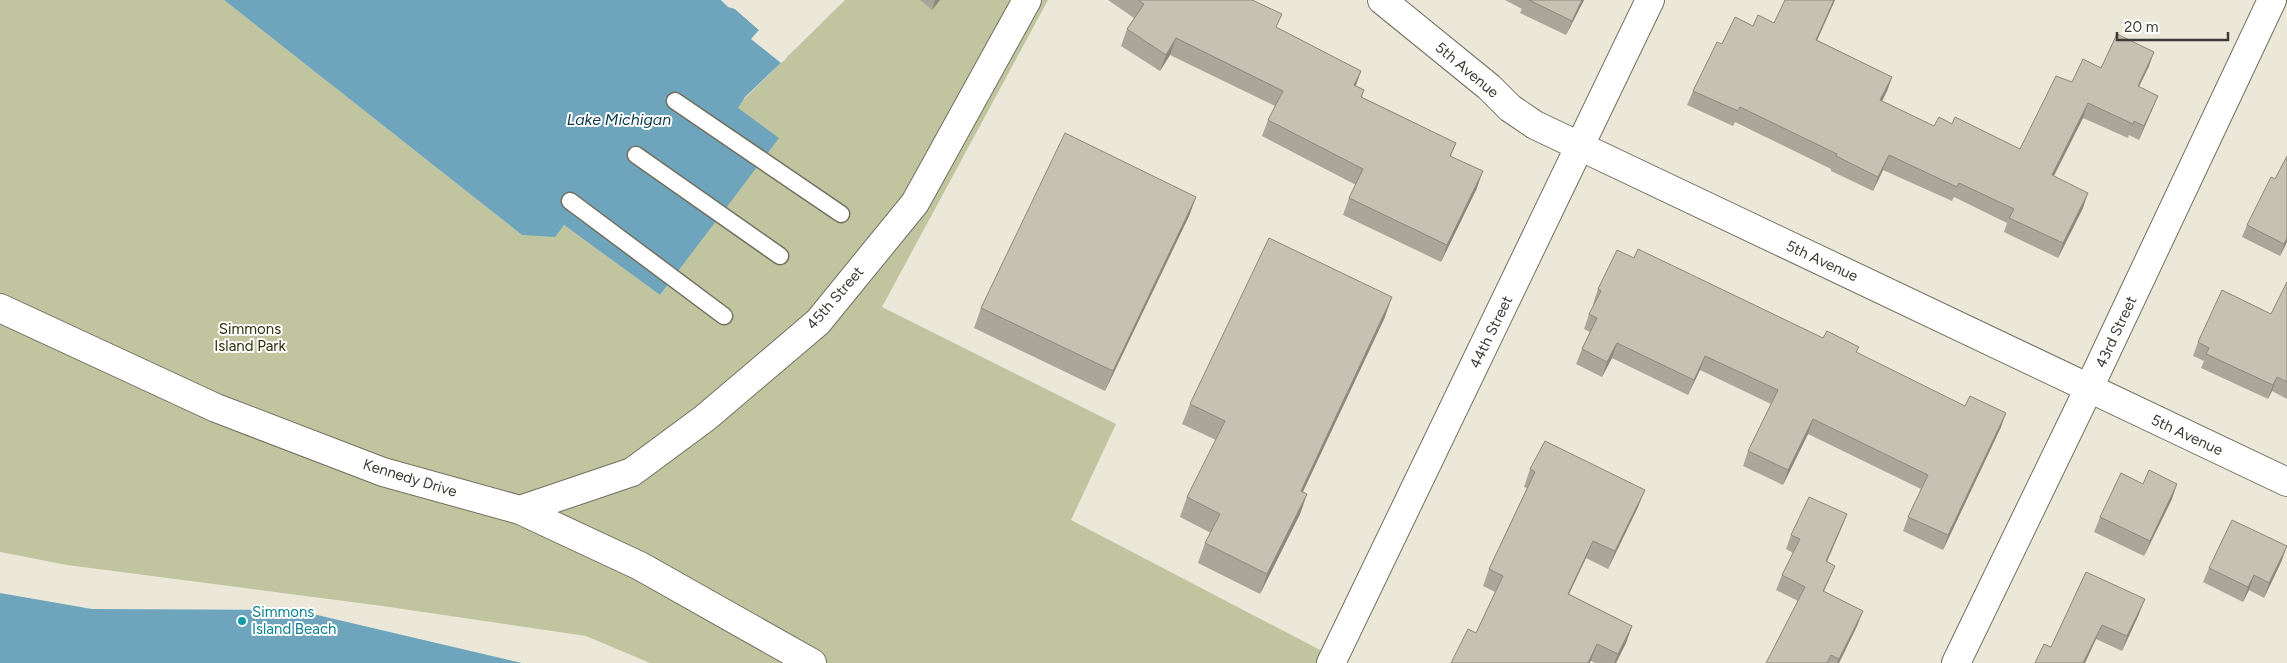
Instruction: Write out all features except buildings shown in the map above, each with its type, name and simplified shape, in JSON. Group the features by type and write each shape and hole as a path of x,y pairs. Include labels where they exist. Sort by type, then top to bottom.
{"street":[{"name":"45th Street","path":"520,510 632,472 705,418 818,322 915,203 1027,0"},
{"name":"5th Avenue","path":"1382,0 1489,87 1510,108 1535,125 2287,482"},
{"name":"44th Street","path":"1331,663 1650,0"},
{"name":"43rd Street","path":"1956,663 2089,388 2272,0"},
{"name":"Kennedy Drive","path":"0,308 216,408 383,472 520,510 640,566 812,663"}],"lane":[{"path":"675,101 841,214"},
{"path":"636,155 780,256"},
{"path":"570,201 724,316"}],"green space":[{"name":"Simmons Island Park","path":"0,0 224,0 522,235 564,225 660,295 778,138 737,108 845,0 1048,0 882,307 1116,424 1071,520 1345,663 650,663 586,636 382,606 67,565 0,552"}],"water":[{"name":"Lake Michigan","path":"224,0 725,0 759,30 785,59 745,97 738,108 779,138 660,295 564,225 555,237 522,235"},
{"path":"0,593 92,609 296,610 522,663 0,663"}],"pier":[{"path":"721,0 729,0 761,29 787,58 781,63 751,39 759,30 735,9 728,7"}],"place":[{"name":"Simmons Island Beach","path":"242,621"}]}
